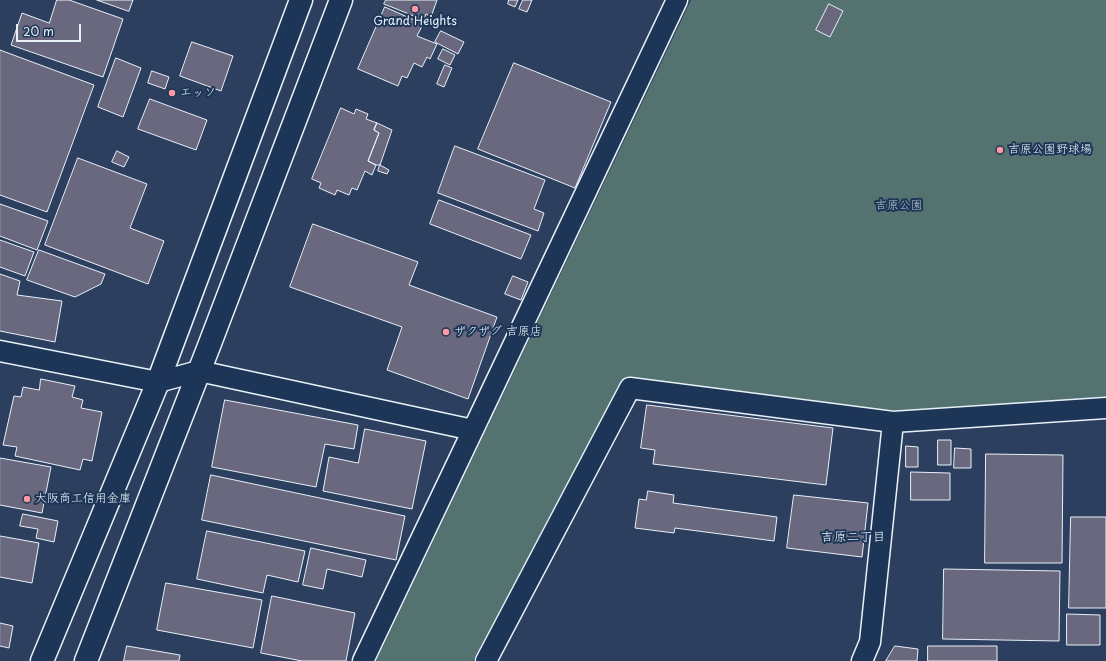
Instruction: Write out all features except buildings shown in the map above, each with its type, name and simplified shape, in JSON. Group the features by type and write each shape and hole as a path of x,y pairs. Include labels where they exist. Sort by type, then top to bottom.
{"street":[{"path":"42,661 158,382 301,0"},
{"path":"86,661 199,371 340,0"},
{"path":"364,661 677,0"},
{"path":"0,351 158,382 199,371 473,430"},
{"path":"486,661 630,388 893,422 1106,408"},
{"path":"862,661 870,642 893,422"}],"green space":[{"name":"吉原公園","path":"691,0 1106,0 1106,398 898,414 625,381 473,661 376,661"}],"place":[{"name":"Grand Heights","path":"415,9"},
{"name":"エッソ","path":"172,93"},
{"name":"吉原公園野球場","path":"1000,150"},
{"name":"ザクザグ 吉原店","path":"446,332"},
{"name":"大阪商工信用金庫","path":"27,499"}],"district":[{"name":"吉原二丁目","path":"853,537"}]}
